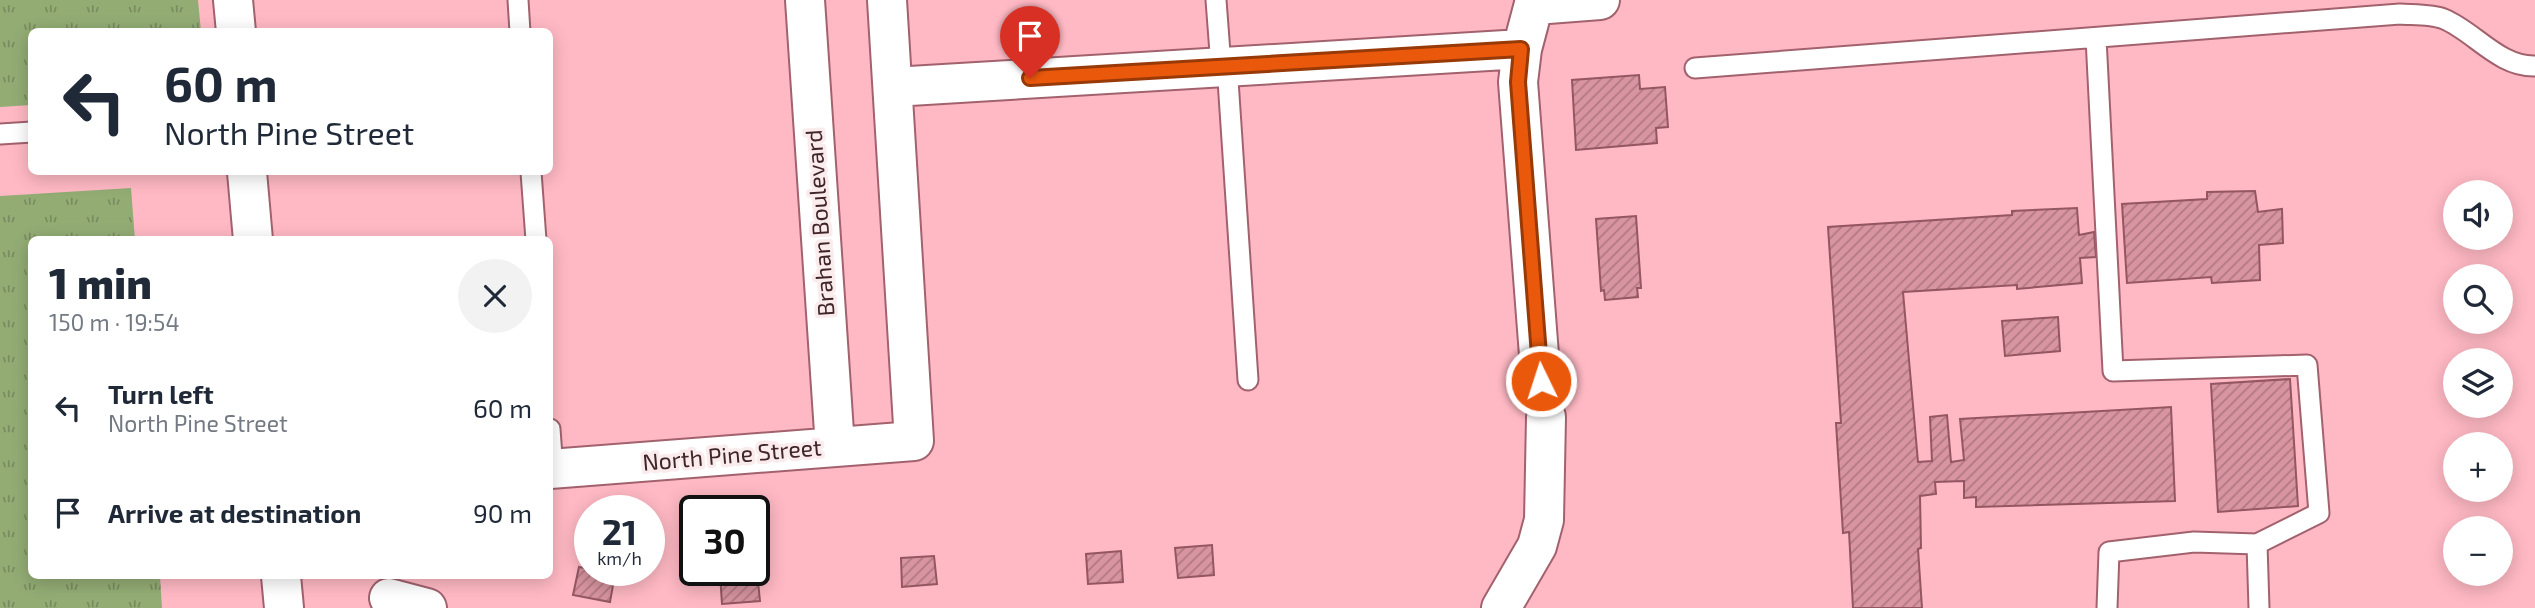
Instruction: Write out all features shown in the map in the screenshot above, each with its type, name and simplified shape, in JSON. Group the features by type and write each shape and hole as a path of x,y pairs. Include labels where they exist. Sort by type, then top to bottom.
{"street":[{"path":"233,0 236,28"},
{"name":"Brahan Boulevard","path":"804,0 835,447"},
{"path":"887,0 893,87 1521,49"},
{"path":"1501,608 1537,546 1544,520 1544,399 1518,82 1521,49 1535,2 1600,0"},
{"name":"North Pine Street","path":"553,469 914,441 893,87"},
{"path":"247,175 253,236"},
{"path":"281,579 284,608"},
{"path":"389,598 428,608"}],"lane":[{"path":"518,0 520,28"},
{"path":"1216,0 1224,66 1248,380"},
{"path":"1695,68 2400,14 2441,17 2472,34 2498,56 2526,67 2535,66"},
{"path":"2096,38 2113,371 2307,365 2319,513 2257,544 2194,542 2109,552 2107,608"},
{"path":"0,134 28,132"},
{"path":"531,175 536,236"},
{"path":"2257,544 2259,608"}],"green space":[{"path":"0,0 198,0 201,28 28,28 28,105 0,107"},
{"path":"131,188 135,236 28,236 28,579 160,579 162,608 0,608 0,196"}],"building":[{"path":"1639,75 1640,89 1665,87 1668,127 1656,128 1657,143 1576,150 1572,80"},
{"path":"2255,191 2258,212 2282,209 2283,243 2259,245 2260,280 2212,283 2211,277 2127,283 2122,204 2207,199 2207,192"},
{"path":"2077,208 2079,235 2094,232 2096,257 2080,258 2082,283 2017,289 2017,285 1903,292 1918,462 1932,461 1930,417 1947,415 1951,462 1964,460 1960,419 2171,407 2175,501 1976,507 1976,497 1964,498 1964,481 1935,482 1936,494 1920,496 1921,548 1918,549 1922,608 1853,608 1849,532 1843,533 1836,423 1841,423 1828,227"},
{"path":"1636,216 1641,288 1637,288 1638,297 1605,300 1604,290 1601,291 1596,219"},
{"path":"2058,317 2060,351 2005,356 2002,321"},
{"path":"2290,379 2298,506 2218,512 2211,384"},
{"path":"1212,545 1214,575 1178,578 1175,548"},
{"path":"1121,551 1123,582 1088,584 1086,554"},
{"path":"934,556 937,584 902,587 901,558"},
{"path":"575,586 613,586 610,602 573,595"},
{"path":"721,586 758,586 760,601 722,604"}],"route":[{"path":"1030,78 1521,49 1518,82 1541,381"}]}
